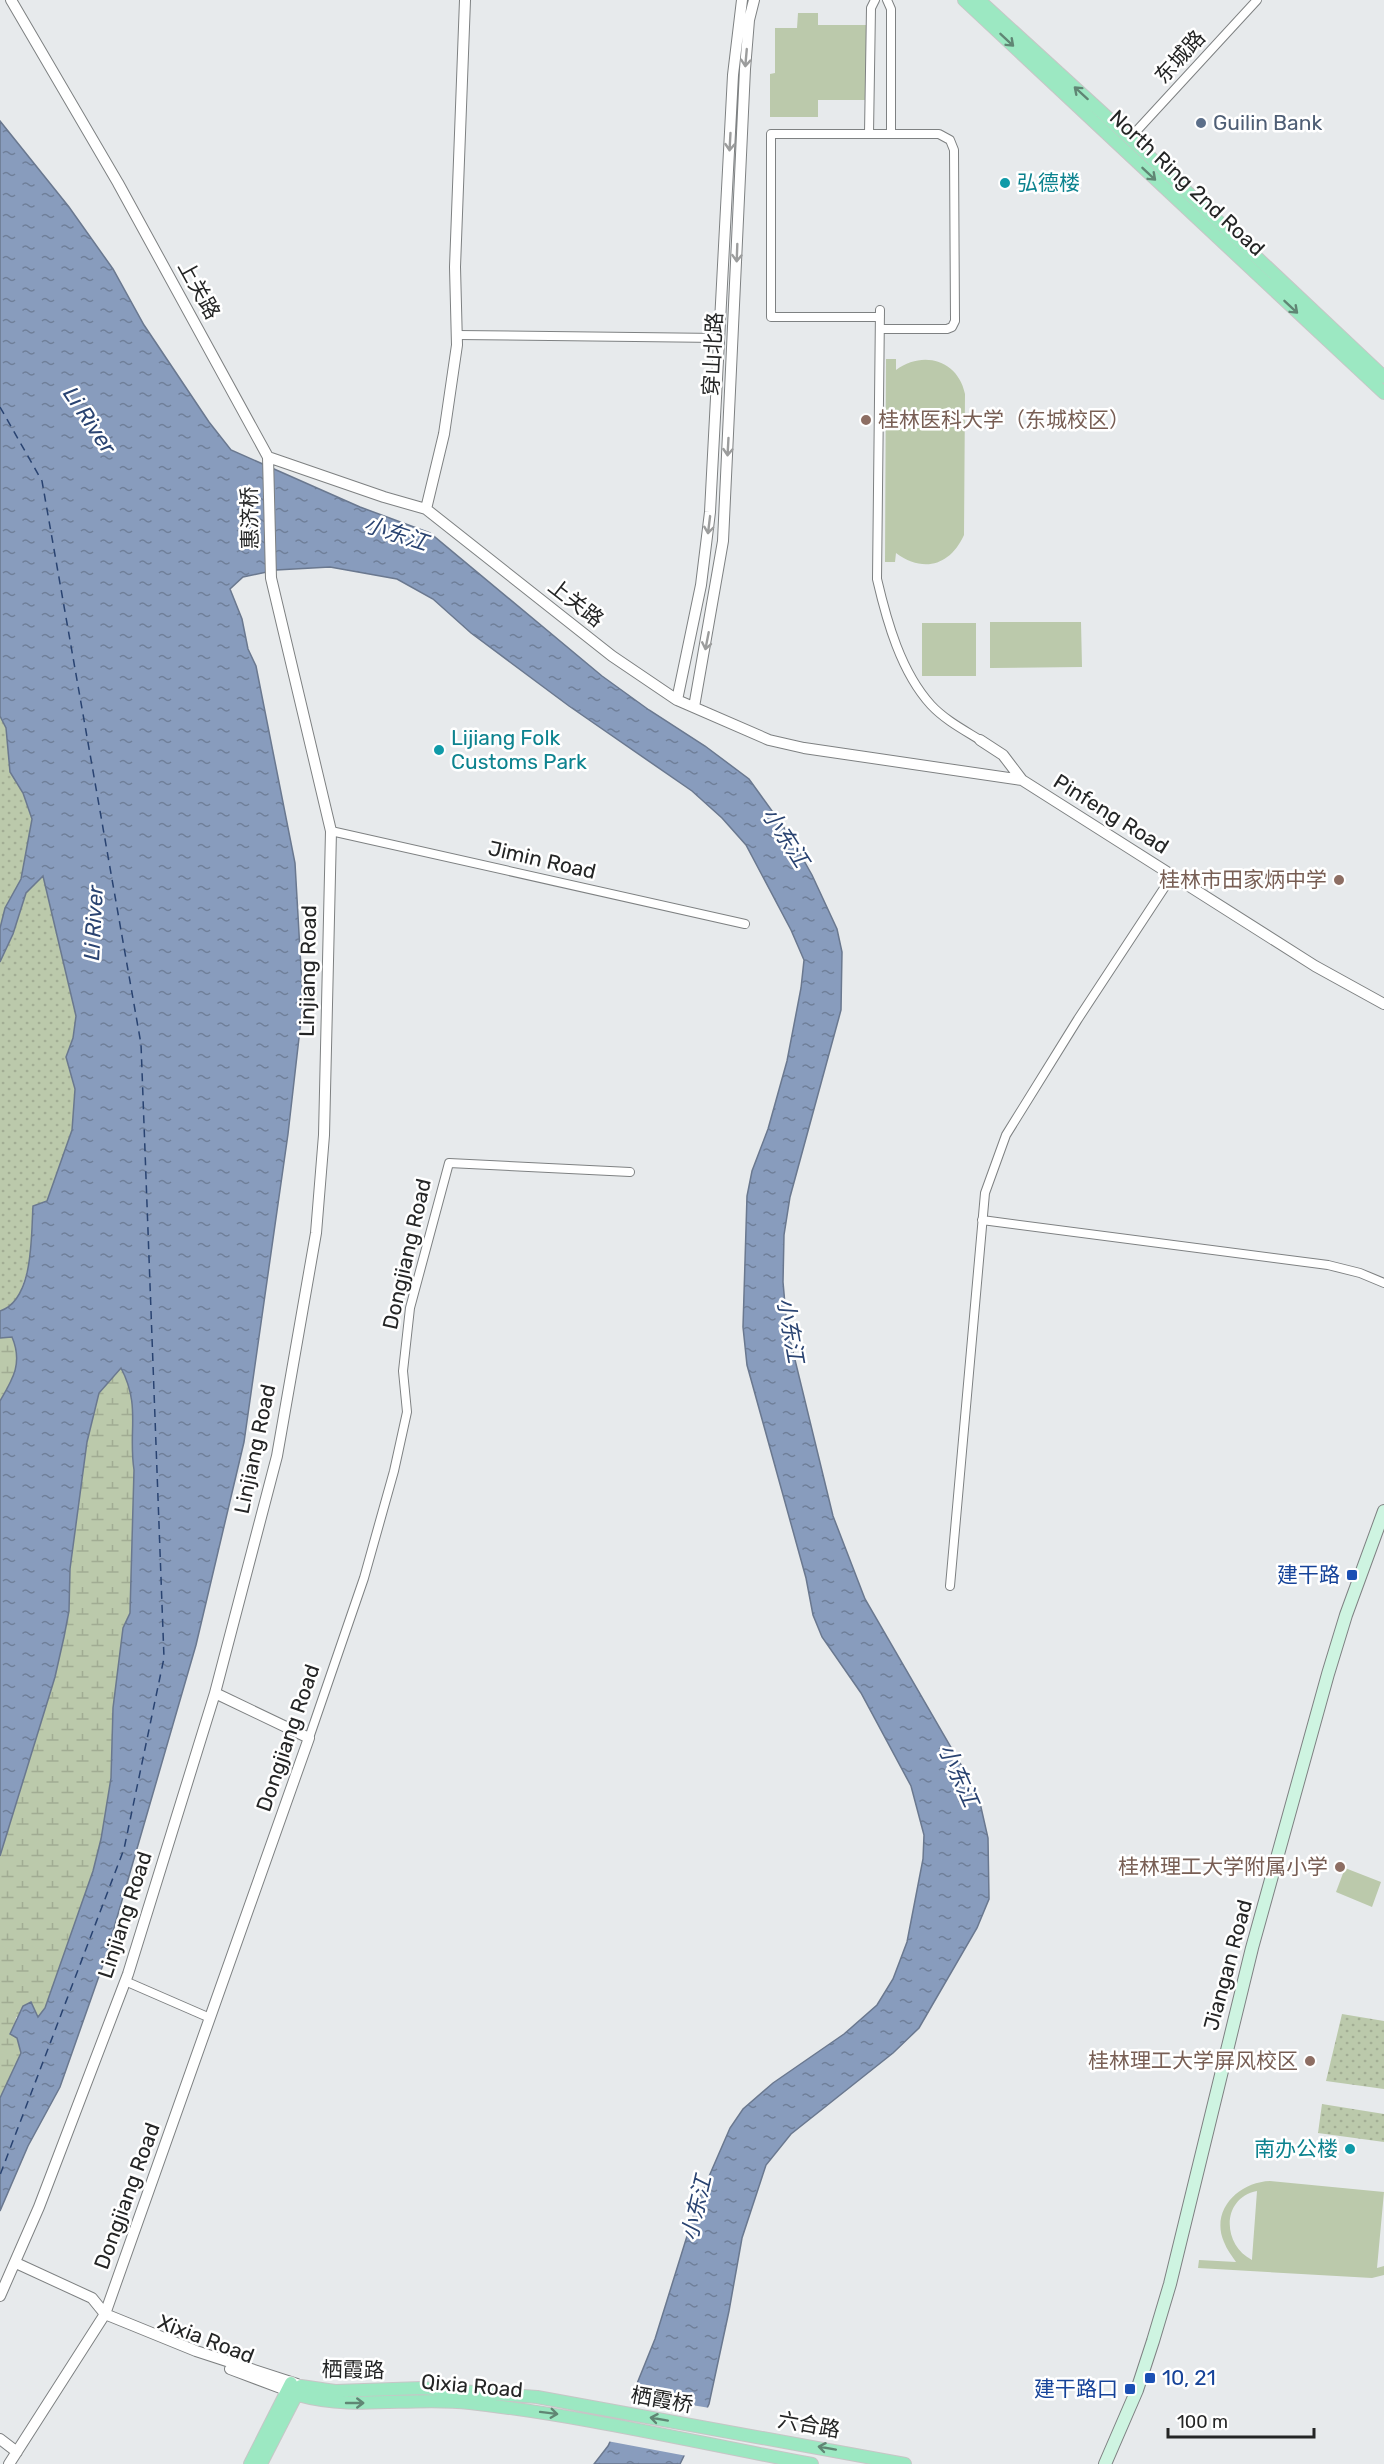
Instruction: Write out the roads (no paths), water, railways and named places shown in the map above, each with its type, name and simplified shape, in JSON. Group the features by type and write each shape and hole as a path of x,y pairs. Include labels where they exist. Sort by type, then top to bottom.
{"main road":[{"name":"North Ring 2nd Road","path":"964,0 1384,393"},
{"name":"North Ring 2nd Road","path":"979,0 1131,138 1384,377"},
{"name":"Jiangan Road","path":"1105,2464 1137,2390 1157,2329 1255,1938 1334,1654 1384,1511"},
{"name":"栖霞路","path":"295,2389 335,2391 422,2388 493,2392 568,2401 611,2410"},
{"name":"Qixia Road","path":"295,2389 322,2402 451,2401 562,2415 700,2443"},
{"path":"250,2464 295,2389"},
{"path":"261,2464 295,2389"},
{"name":"栖霞桥","path":"611,2410 706,2427"},
{"name":"六合路","path":"706,2427 905,2464"},
{"name":"六合路","path":"700,2443 812,2464"}],"street":[{"name":"上关路","path":"11,0 118,183 268,457 426,509 612,656 677,700 769,740 804,748 1022,780"},
{"path":"426,509 444,434 457,335 455,267 465,0"},
{"name":"穿山北路","path":"677,700 701,585 710,512 733,75 742,0"},
{"name":"穿山北路","path":"694,707 723,552 745,69 749,20 754,0"},
{"path":"869,133 871,9 875,0"},
{"path":"887,0 891,9 891,134"},
{"name":"东城路","path":"1131,138 1257,0"},
{"path":"880,329 947,329 955,321 953,147 947,138 939,134 771,134 771,317 880,314 878,579 883,604 897,646 915,683 932,706 954,724 980,740"},
{"path":"457,335 719,338"},
{"name":"惠济桥","path":"268,457 272,578"},
{"name":"Linjiang Road","path":"0,2295 16,2263 125,1981 215,1693 277,1456 316,1233 324,1135 331,831 272,578"},
{"name":"Pinfeng Road","path":"980,740 1003,755 1022,780 1315,966 1384,1004"},
{"name":"Jimin Road","path":"331,831 745,924"},
{"path":"950,1586 985,1193 1006,1135 1078,1019 1172,876"},
{"name":"Dongjiang Road","path":"9,2464 103,2317 364,1578 394,1471 406,1412 403,1371 410,1308 449,1163 630,1172"},
{"path":"982,1220 1328,1265 1360,1273 1384,1283"},
{"path":"215,1693 309,1738"},
{"path":"125,1981 210,2018"},
{"path":"16,2263 92,2298 103,2317"},
{"name":"栖霞路","path":"103,2317 295,2389"},
{"path":"0,2439 17,2452"}],"water":[{"path":"0,121 69,207 113,269 144,325 209,422 231,450 360,507 430,533 602,676 749,779 790,836 812,875 837,929 842,952 841,1010 790,1197 784,1235 783,1282 787,1327 833,1516 865,1599 978,1794 988,1838 989,1899 977,1928 919,2028 893,2053 791,2134 766,2165 742,2238 709,2404 680,2464 594,2464 608,2446 636,2386 655,2339 697,2204 730,2128 743,2109 773,2083 844,2034 877,2005 893,1979 907,1942 923,1859 924,1835 911,1786 861,1693 822,1637 813,1615 806,1578 747,1365 743,1327 747,1196 752,1171 768,1129 787,1061 804,960 791,930 746,845 722,818 692,791 569,706 471,633 433,599 397,579 330,567 276,570 243,577 230,589 242,619 248,649 256,666 295,863 303,1003 288,1134 244,1442 196,1645 105,1959 60,2087 28,2146 0,2211 0,2098 21,2053 17,2038 10,2034 23,2006 31,2002 38,2017 45,2008 93,1871 101,1839 111,1778 113,1708 123,1628 130,1613 134,1470 131,1394 121,1368 99,1393 87,1442 70,1569 69,1611 64,1637 55,1677 0,1856 0,1401 15,1370 17,1355 12,1337 0,1338 0,1311 11,1305 25,1281 31,1250 33,1206 47,1201 72,1130 75,1089 66,1057 73,1038 76,1016 43,876 26,893 13,934 0,962 0,928 5,908 21,879 32,819 23,793 10,772 6,728 0,716"}],"place":[{"name":"Guilin Bank","path":"1201,123"},
{"name":"弘德楼","path":"1005,183"},
{"name":"桂林医科大学（东城校区）","path":"866,420"},
{"name":"Lijiang Folk Customs Park","path":"439,750"},
{"name":"桂林市田家炳中学","path":"1339,880"},
{"name":"建干路","path":"1352,1575"},
{"name":"桂林理工大学附属小学","path":"1340,1867"},
{"name":"桂林理工大学屏风校区","path":"1310,2061"},
{"name":"南办公楼","path":"1350,2149"},
{"name":"10, 21","path":"1150,2378"},
{"name":"建干路口","path":"1130,2389"}],"water label":[{"name":"Li River","path":"90,420"},
{"name":"小东江","path":"396,533"},
{"name":"小东江","path":"786,837"},
{"name":"Li River","path":"93,923"},
{"name":"小东江","path":"791,1330"},
{"name":"小东江","path":"959,1775"},
{"name":"小东江","path":"696,2208"}]}
